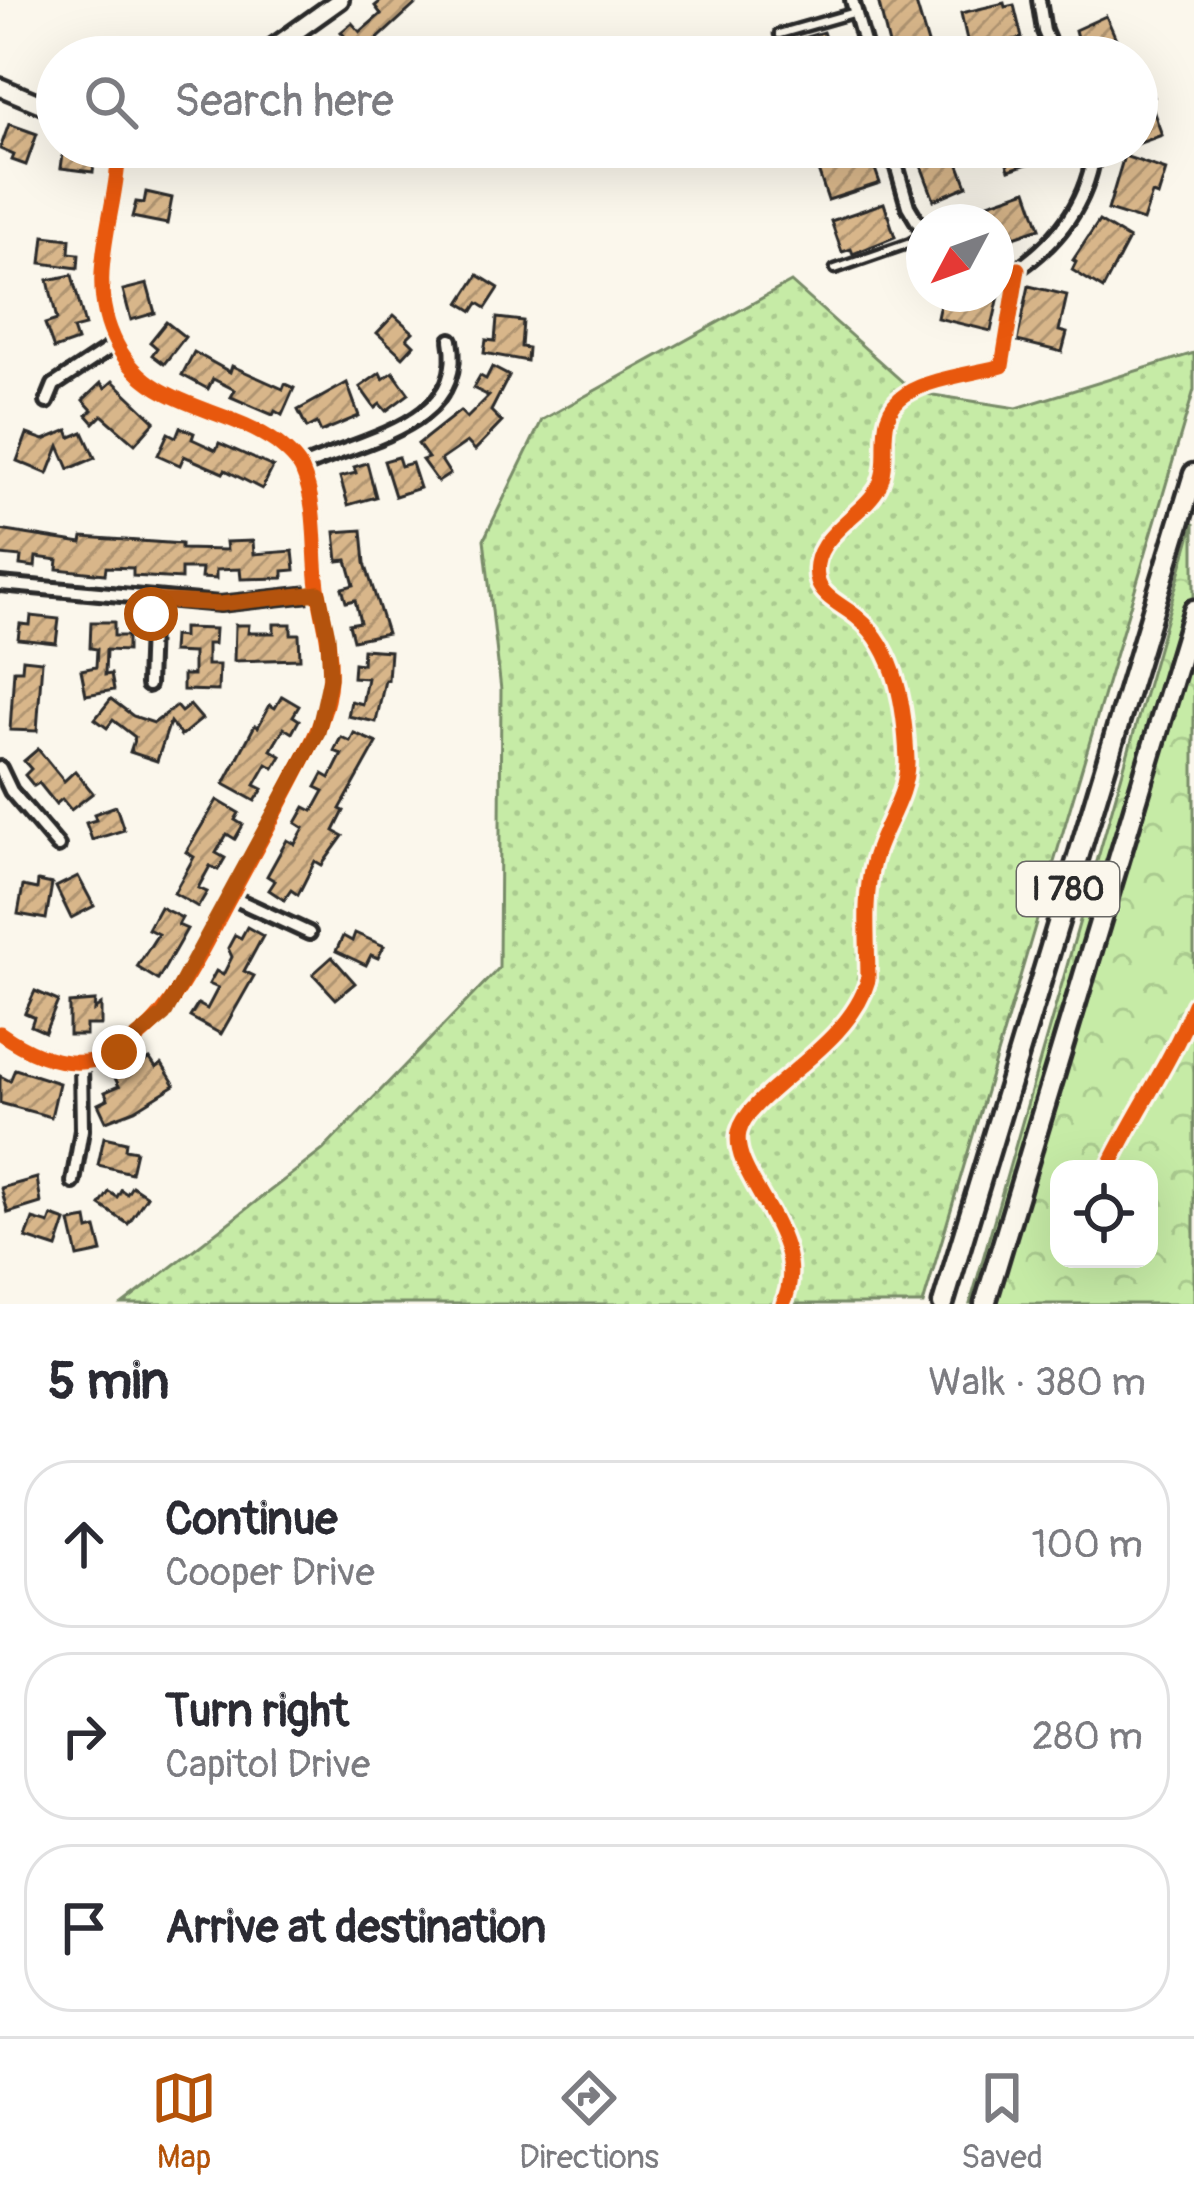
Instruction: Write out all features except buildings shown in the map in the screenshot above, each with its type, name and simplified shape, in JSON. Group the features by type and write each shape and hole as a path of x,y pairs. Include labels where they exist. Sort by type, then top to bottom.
{"highway":[{"name":"I 780","path":"943,1304 1194,474"},
{"name":"I 780","path":"985,1304 1194,610"}],"street":[{"path":"289,36 340,0"},
{"path":"1039,0 1046,36"},
{"path":"854,6 862,36"},
{"path":"0,87 36,102"},
{"path":"0,1034 53,1059 81,1062 119,1052 153,1027 196,962 302,764 326,704 330,678 311,511 301,468 277,443 253,430 166,396 143,379 116,344 101,296 100,270 118,168"},
{"path":"898,168 907,204"},
{"path":"1014,269 1047,247 1072,216 1093,168"},
{"path":"301,468 390,434 423,414 453,372 451,340"},
{"path":"46,402 54,385 116,344"},
{"path":"0,587 220,604 319,593"},
{"path":"148,685 151,600"},
{"path":"0,768 11,791 58,846"},
{"path":"231,896 309,933"},
{"path":"74,1182 82,1130 81,1062"}],"lane":[{"path":"779,34 854,6"},
{"path":"836,269 906,244"},
{"path":"1005,346 1018,269"}],"green space":[{"path":"791,282 914,392 1017,408 1194,353 1194,390 923,1304 123,1304 323,1150 499,968 501,690 484,539 542,420"},
{"path":"1194,523 1194,1304 970,1304"}],"cycle path":[{"path":"0,1033 43,1056 81,1062 113,1054 142,1035 167,1007 209,938 311,744 329,689 330,655 318,587 313,513 300,466 256,431 148,382 117,345 102,296 102,271 117,168"},
{"path":"783,1304 790,1279 788,1255 746,1168 739,1132 760,1101 822,1047 858,1004 868,980 870,877 903,787 907,760 901,702 891,665 872,632 821,588 820,553 879,486 886,425 895,403 927,384 1002,366 1018,269"},
{"path":"1113,1160 1194,1004"}],"route":[{"path":"119,1052 164,1015 196,962 318,732 330,678 319,593 220,604 151,600 151,614"}]}
